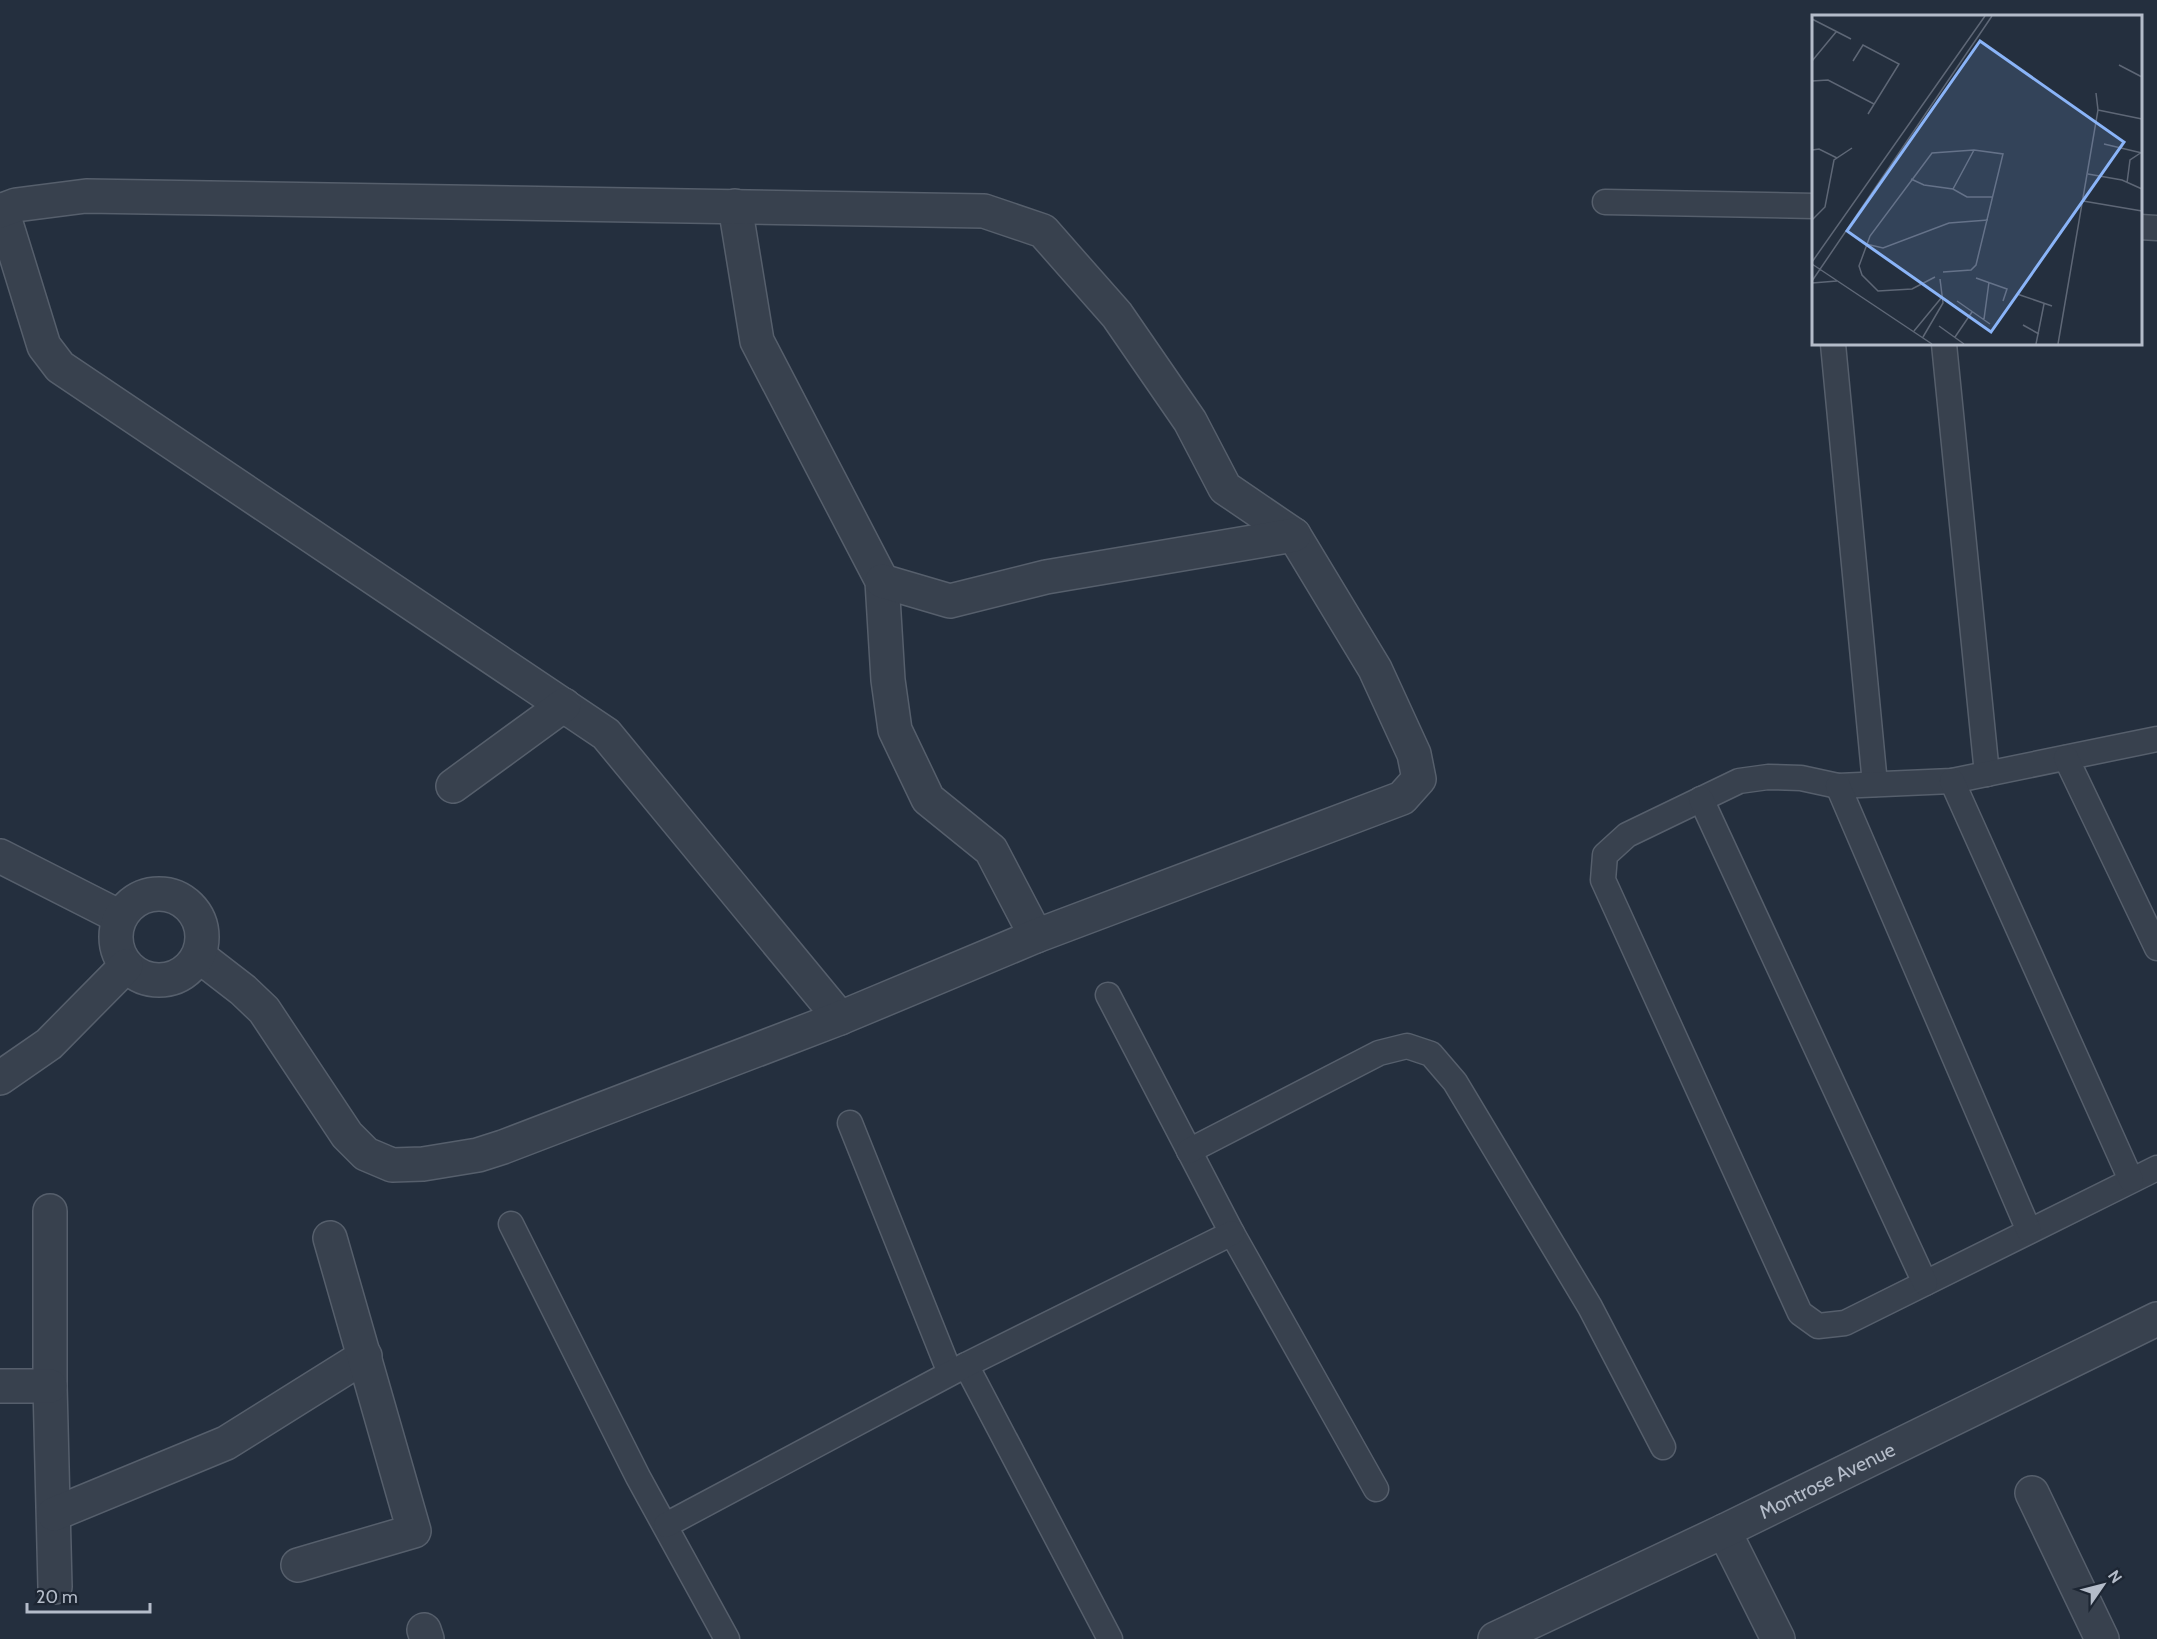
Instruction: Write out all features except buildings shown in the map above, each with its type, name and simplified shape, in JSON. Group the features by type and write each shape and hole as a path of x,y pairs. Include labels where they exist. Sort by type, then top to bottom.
{"street":[{"path":"199,956 243,990 264,1010 347,1135 366,1154 392,1165 423,1164 477,1155 503,1147 840,1018 1036,936 1402,798 1419,778 1414,754 1375,669 1294,535 1225,488 1190,421 1117,315 1042,231 984,211 86,196 16,205 1,210 44,346 60,367 606,734 840,1018"},
{"path":"735,206 757,341 882,581 888,680 895,730 928,799 991,850 1036,936"},
{"path":"882,581 950,601 1046,577 1294,535"},
{"path":"453,786 564,705"},
{"path":"0,856 120,917"},
{"path":"162,893 178,898 192,908 201,922 203,940 199,956 188,970 173,978 157,981 140,976 126,966 118,951 116,934 120,917 130,904 145,895 162,893"},
{"path":"1,1076 49,1044 126,966"},
{"path":"50,1211 50,1386 56,1587"},
{"path":"298,1565 414,1531 330,1238"},
{"name":"Montrose Avenue","path":"1495,1639 1724,1531 2157,1319"},
{"path":"54,1514 226,1443 364,1356"},
{"path":"0,1386 50,1386"},
{"path":"2032,1493 2102,1639"},
{"path":"1724,1531 1778,1639"}],"lane":[{"path":"1605,202 1812,206"},
{"path":"2142,226 2157,228"},
{"path":"1833,345 1875,784"},
{"path":"1944,345 1987,774"},
{"path":"2157,739 1952,781 1839,786 1801,778 1768,777 1739,781 1627,835 1605,855 1603,880 1800,1313 1818,1326 1845,1323 2157,1168"},
{"path":"2066,758 2157,948"},
{"path":"1952,781 2131,1179"},
{"path":"1839,786 2029,1231"},
{"path":"1701,799 1925,1283"},
{"path":"1108,995 1232,1233 1376,1489"},
{"path":"1189,1151 1379,1053 1407,1046 1431,1054 1455,1082 1590,1307 1663,1447"},
{"path":"850,1123 958,1369 1110,1639"},
{"path":"511,1224 638,1477 727,1639"},
{"path":"666,1526 958,1369 1232,1233"}]}
